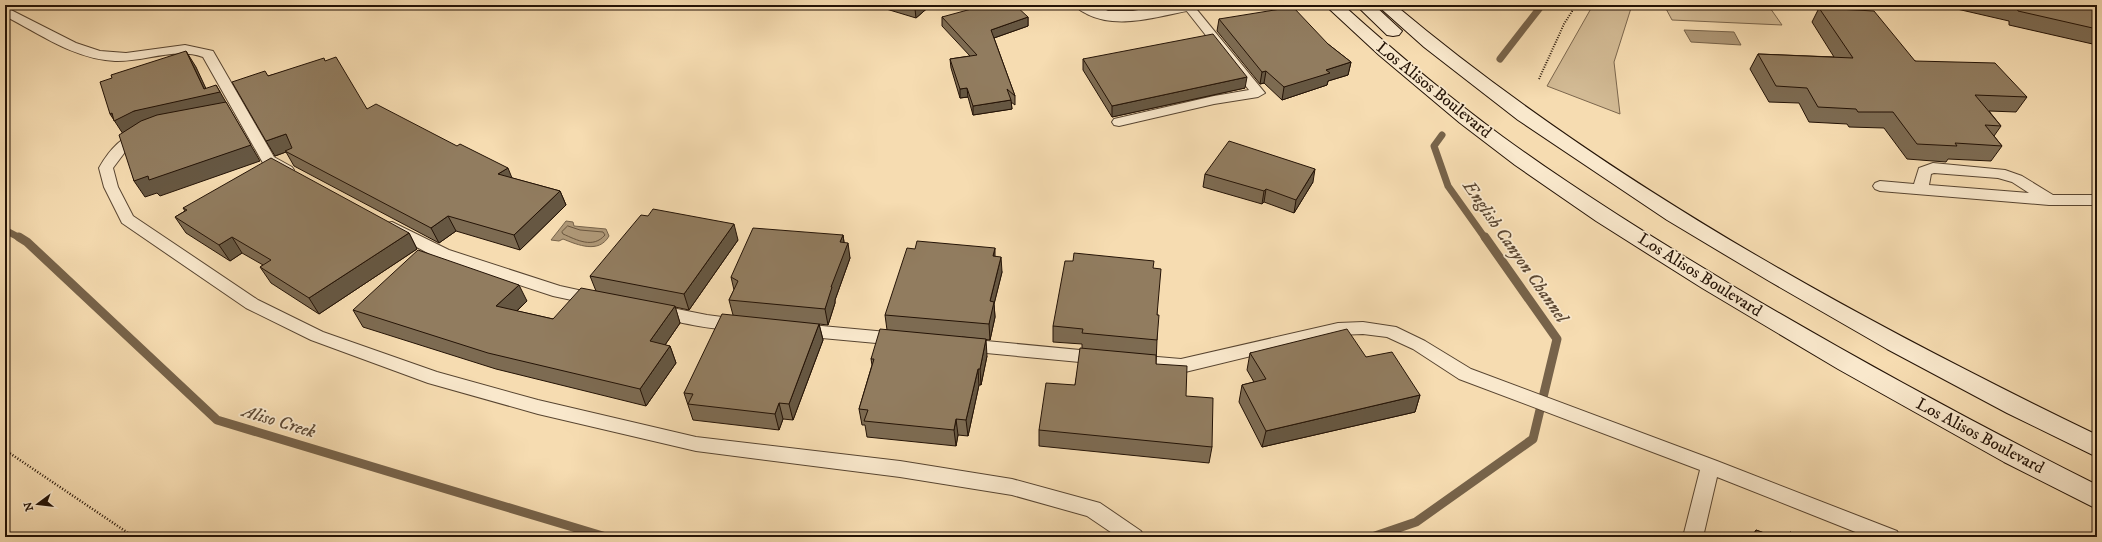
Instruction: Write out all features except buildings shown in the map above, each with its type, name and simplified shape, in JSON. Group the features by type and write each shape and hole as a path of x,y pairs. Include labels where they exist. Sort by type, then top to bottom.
{"main road":[{"path":"1083,5 1105,16 1133,16 1190,5"},
{"name":"Los Alisos Boulevard","path":"1333,5 1369,38 1446,101 1550,180 1729,294 1909,398 2097,498"},
{"path":"1364,5 1410,45 1434,61 1463,71"},
{"name":"Los Alisos Boulevard","path":"1385,5 1463,71 1626,184 1751,261 1901,346 2097,447"}],"lane":[{"path":"1119,122 1219,99 1258,93 1190,5"},
{"path":"5,11 82,51 101,56 134,56 194,49 208,54 233,113 268,160 303,179"},
{"path":"154,130 128,141 114,153 106,168 111,187 127,219 252,304 317,336 434,378 538,407 696,444 900,469 1012,487 1093,509 1134,537"},
{"path":"1921,189 1924,171 1933,168 2000,173 2017,179 2049,200"},
{"path":"1880,186 2049,200 2097,200"},
{"path":"380,220 443,254 559,292 614,302"},
{"path":"645,309 707,321 754,326"},
{"path":"952,344 1181,366 1338,330 1363,328 1390,331 1419,345 1465,374 1710,466 1890,537"},
{"path":"786,329 912,340"},
{"path":"1693,537 1710,466"}],"path":[{"path":"1539,79 1564,24 1576,5"},
{"path":"5,450 134,537"}],"shaded area":[{"path":"1593,5 1632,5 1614,62 1620,114 1547,86"},
{"path":"1664,5 1768,5 1782,25 1672,20"}],"water":[{"path":"1684,30 1734,32 1741,45 1691,42"},
{"path":"566,221 573,222 574,226 606,229 609,236 605,242 594,246 575,244 563,239 559,241 551,240"}],"waterway":[{"name":"English Canyon Channel","path":"1500,59 1542,5"},
{"name":"English Canyon Channel","path":"1442,135 1434,146 1448,186 1485,238"},
{"name":"Aliso Creek","path":"5,230 20,238"},
{"name":"Aliso Creek","path":"19,237 27,242 217,420 606,537"},
{"name":"English Canyon Channel","path":"1372,537 1416,522 1533,439 1557,339 1485,237"}]}
